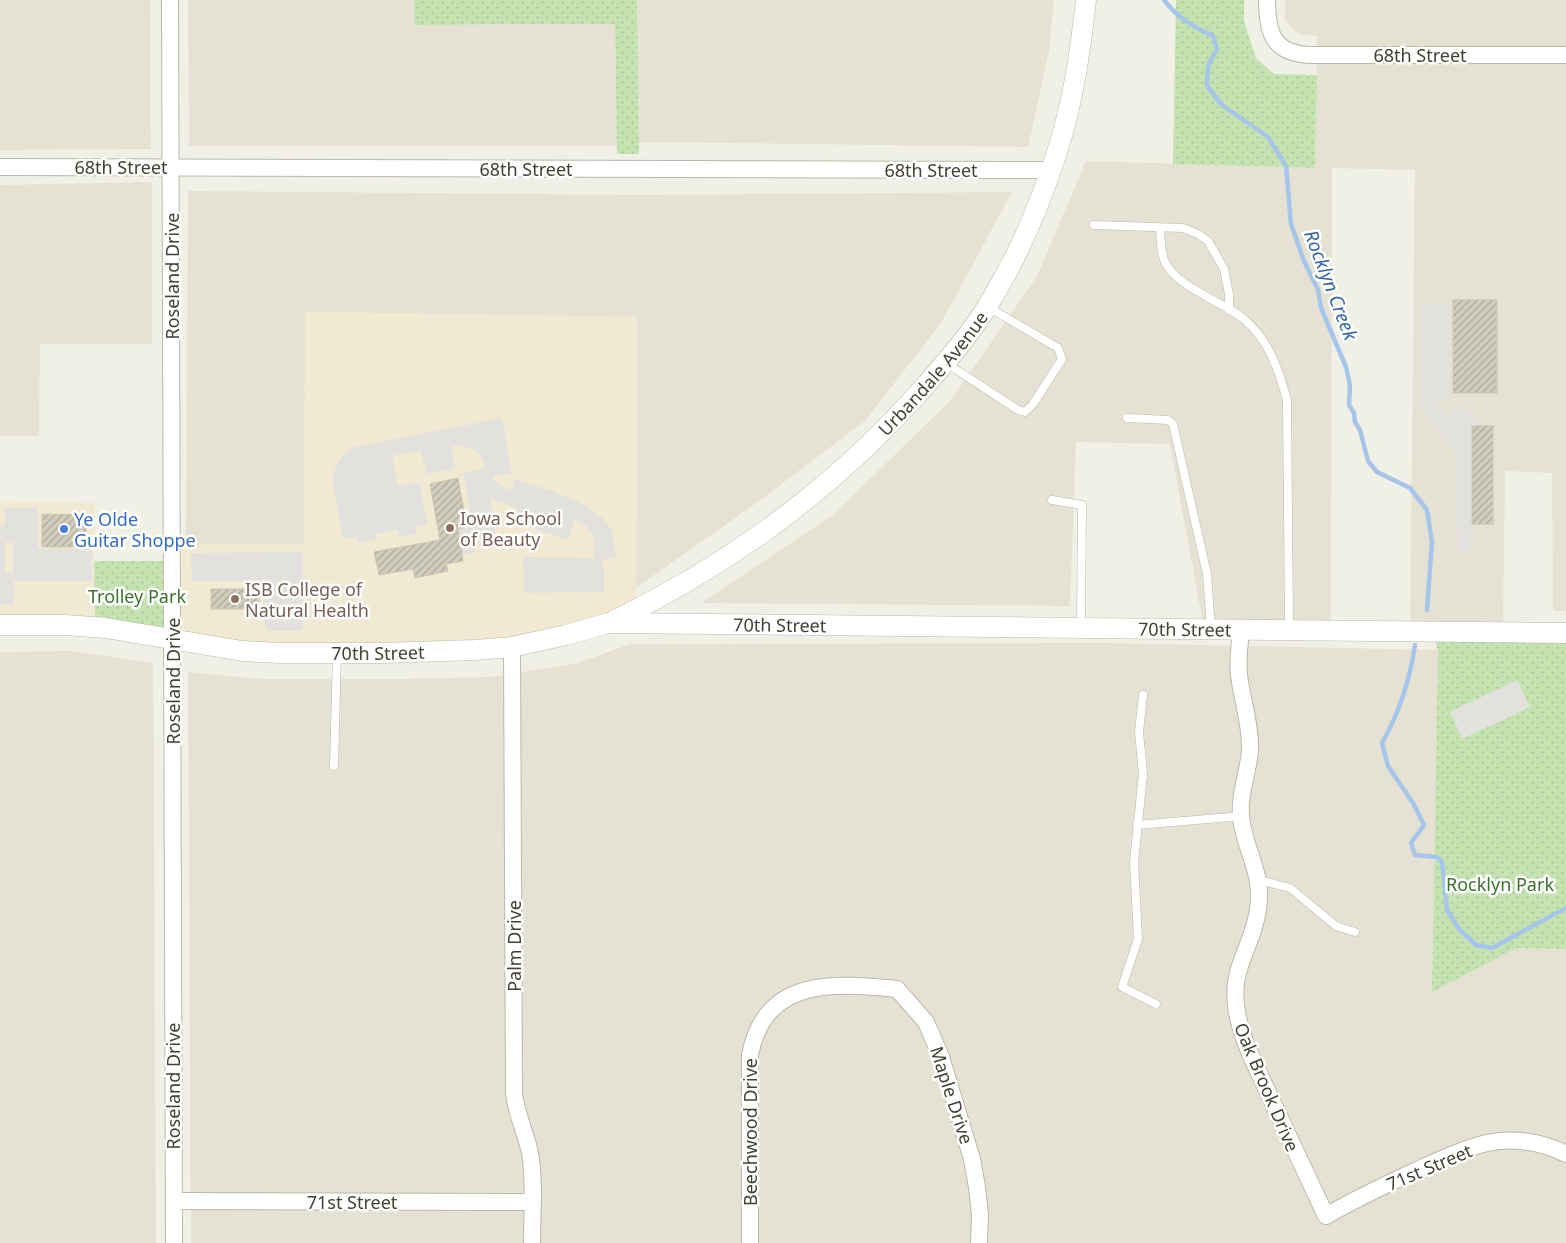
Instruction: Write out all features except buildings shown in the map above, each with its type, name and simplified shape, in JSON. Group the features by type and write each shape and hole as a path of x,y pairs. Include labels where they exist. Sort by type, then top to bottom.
{"street":[{"name":"Roseland Drive","path":"170,0 174,1243"},
{"name":"Urbandale Avenue","path":"609,623 725,560 808,500 884,432 946,363 987,307 1018,250 1051,170 1064,128 1071,94 1086,0"},
{"name":"68th Street","path":"1267,0 1269,28 1277,43 1285,50 1293,53 1312,55 1566,55"},
{"name":"68th Street","path":"0,167 1051,170"},
{"name":"70th Street","path":"0,625 65,625 106,628 242,651 280,654 475,650 512,647 609,623 1566,633"},
{"name":"Oak Brook Drive","path":"1241,630 1238,658 1239,675 1247,710 1250,750 1240,800 1242,825 1259,880 1259,907 1250,941 1240,963 1236,987 1236,1012 1240,1030 1250,1054 1326,1216"},
{"name":"Palm Drive","path":"512,647 514,1093 517,1113 530,1154 532,1243"},
{"name":"Beechwood Drive","path":"750,1243 750,1055 753,1039 759,1024 770,1008 788,997 816,987 867,986"},
{"name":"Maple Drive","path":"867,986 896,989 926,1022 941,1057 972,1160 978,1187 979,1243"},
{"name":"71st Street","path":"1326,1216 1360,1196 1451,1154 1489,1143 1517,1141 1532,1143 1566,1154"},
{"name":"71st Street","path":"174,1201 532,1202"}],"lane":[{"path":"1094,225 1183,228 1198,234 1208,241 1224,269 1228,282 1229,310"},
{"path":"1160,228 1163,257 1176,276 1245,319 1259,335 1277,366 1287,400 1289,630"},
{"path":"946,363 1018,410 1025,412 1032,404 1062,359 1058,348 987,307"},
{"path":"1127,418 1168,420 1173,424 1206,574 1211,629"},
{"path":"1052,500 1082,505 1080,628"},
{"path":"334,766 337,653"},
{"path":"1143,695 1139,732 1143,774 1134,862 1138,939 1122,987 1156,1004"},
{"path":"1137,825 1242,816"},
{"path":"1259,880 1290,888 1336,926 1356,932"}],"shaded area":[{"path":"0,0 150,0 151,149 0,150"},
{"path":"188,0 414,0 415,25 615,24 617,146 189,146"},
{"path":"637,0 1054,0 1049,51 1028,147 639,142"},
{"path":"1285,0 1566,0 1566,611 1553,611 1552,473 1505,471 1503,632 1410,631 1415,170 1332,168 1331,631 1204,629 1170,444 1076,442 1070,606 701,603 833,515 950,401 1036,278 1086,161 1315,168 1317,36 1298,34 1285,21"},
{"path":"152,182 152,344 40,344 39,436 0,436 0,185"},
{"path":"188,191 638,195 1012,192 941,323 865,421 759,501 636,588 637,317 306,312 304,544 186,545"},
{"path":"1420,303 1450,303 1448,400 1437,401 1439,408 1451,415 1456,406 1475,412 1476,420 1481,420 1480,426 1472,427 1474,550 1458,552 1455,452 1423,414 1420,402"},
{"path":"305,312 637,317 636,610 475,650 172,639 172,545 304,544"},
{"path":"502,418 511,473 493,476 494,480 506,489 512,489 514,479 553,491 583,504 603,519 612,531 616,558 604,559 601,563 604,568 604,592 524,593 523,557 594,558 594,539 586,526 575,520 568,540 514,522 518,508 490,498 496,537 474,541 475,552 462,555 458,529 473,526 463,473 485,468 479,454 463,446 451,446 455,468 427,474 421,451 392,456 398,486 420,482 427,524 415,527 417,534 399,537 398,530 375,534 376,540 358,543 356,537 343,539 332,479 336,466 346,451 355,447"},
{"path":"0,501 95,503 95,627 0,625"},
{"path":"5,508 38,508 38,549 92,549 92,581 14,581 14,604 0,604 0,527 5,526","holes":["5,542 13,543 13,573 5,573"]},
{"path":"303,552 303,631 265,631 264,581 192,581 191,553"},
{"path":"1101,643 1438,650 1432,991 1516,948 1566,949 1566,1243 191,1243 188,672 262,679 491,677 578,663 630,644"},
{"path":"72,651 153,663 156,1243 0,1243 0,652"},
{"path":"1517,680 1530,707 1462,739 1450,712"}],"green space":[{"path":"414,0 637,0 639,154 617,154 615,24 414,25"},
{"path":"1176,0 1244,0 1244,21 1256,58 1274,74 1317,75 1315,168 1173,164"},
{"name":"Trolley Park","path":"94,561 172,561 172,639 95,627"},
{"name":"Rocklyn Park","path":"1432,632 1566,633 1566,949 1516,948 1432,992 1438,650"}],"waterway":[{"name":"Rocklyn Creek","path":"1164,0 1186,21 1213,36 1217,49 1208,66 1207,86 1222,105 1268,137 1286,166 1291,224 1304,261 1318,290 1321,308 1346,367 1350,385 1349,405 1360,430 1368,461 1377,472 1410,488 1427,510 1432,542 1427,610"},
{"name":"Rocklyn Creek","path":"1415,645 1403,696 1394,720 1382,743 1388,766 1413,803 1424,825 1411,843 1415,855 1437,857 1442,862 1447,910 1459,929 1476,945 1492,948 1566,908"}],"place":[{"name":"Iowa School of Beauty","path":"450,528"},
{"name":"Ye Olde Guitar Shoppe","path":"64,529"},
{"name":"ISB College of Natural Health","path":"235,599"}]}
